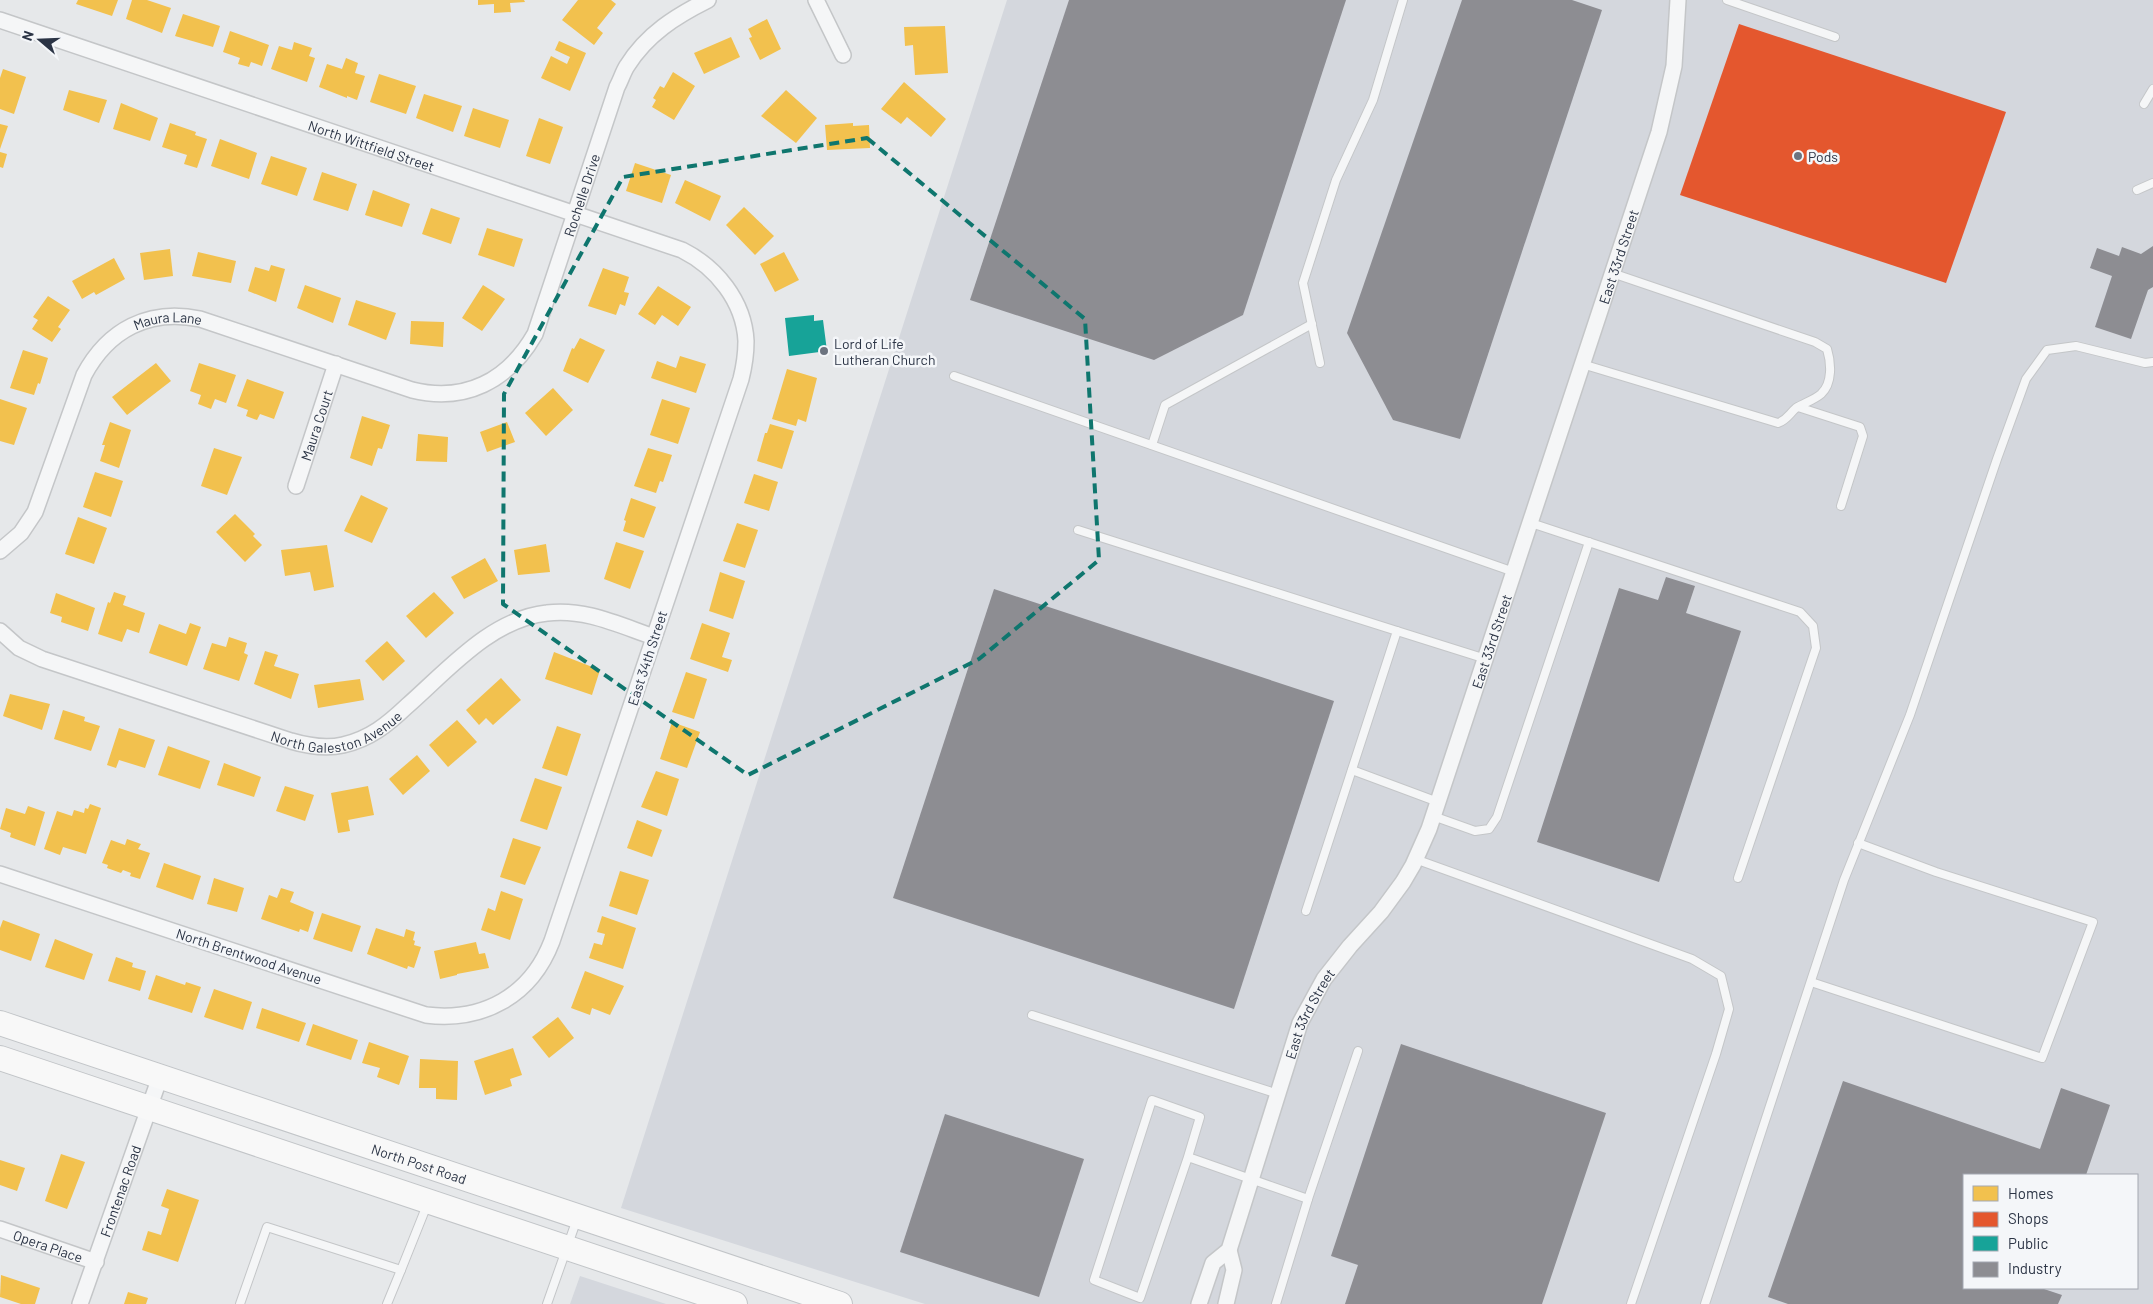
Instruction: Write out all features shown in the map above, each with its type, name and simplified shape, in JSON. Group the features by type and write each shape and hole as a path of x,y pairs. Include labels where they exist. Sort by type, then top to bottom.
{"main road":[{"name":"North Post Road","path":"0,1023 840,1304"},
{"path":"0,1058 735,1304"}],"street":[{"name":"Rochelle Drive","path":"460,392 483,385 504,372 526,348 540,318 617,87 628,65 648,40 672,18 708,0"},
{"path":"816,0 843,55"},
{"name":"East 33rd Street","path":"1226,1304 1234,1270 1229,1250 1300,1023 1324,979 1350,946 1381,912 1403,882 1424,842 1659,132 1668,99 1676,50 1678,0"},
{"name":"North Wittfield Street","path":"0,20 682,250 707,266 723,282 730,293"},
{"name":"East 34th Street","path":"499,1004 513,995 532,978 549,949 741,380 746,340 743,324 730,293"},
{"name":"Maura Lane","path":"0,551 21,533 35,512 88,366 109,340 126,328 140,322 163,317 192,317 420,392 444,394 460,392"},
{"name":"Maura Court","path":"296,486 336,364"},
{"name":"North Galeston Avenue","path":"0,631 19,648 42,659 291,741 325,747 343,745 375,733 488,635 524,617 548,612 580,614 654,637"},
{"name":"North Brentwood Avenue","path":"0,874 418,1013 442,1016 468,1015 499,1004"},
{"name":"Frontenac Road","path":"80,1304 84,1288 96,1262 160,1077"},
{"name":"Opera Place","path":"0,1229 96,1262"},
{"name":"East 33rd Street","path":"1199,1304 1213,1263 1229,1250"}],"lane":[{"path":"1320,363 1303,283 1336,180 1373,100 1402,0"},
{"path":"1727,0 1835,36"},
{"path":"2144,104 2153,89"},
{"path":"2138,190 2153,183"},
{"path":"1582,364 1778,423 1786,420 1798,407 1821,394 1826,386 1832,363 1828,349 1815,342 1612,273"},
{"path":"1152,445 1165,405 1312,324"},
{"path":"1705,1304 1844,880 1910,716 2026,379 2047,350 2076,346 2145,363 2153,362"},
{"path":"954,376 1514,572"},
{"path":"1798,407 1860,427 1863,436 1840,506"},
{"path":"1531,522 1800,612 1813,626 1816,648 1738,878"},
{"path":"1078,530 1486,659"},
{"path":"1352,770 1435,809 1475,831 1489,829 1497,817 1589,542"},
{"path":"1306,912 1397,632"},
{"path":"1811,982 2042,1058 2093,922 1936,872 1858,844"},
{"path":"1415,859 1692,959 1722,976 1729,1008 1716,1054 1631,1304"},
{"path":"1032,1015 1278,1094"},
{"path":"1276,1304 1308,1199 1358,1051"},
{"path":"1152,1100 1200,1117 1188,1157 1140,1298 1094,1280 1152,1100"},
{"path":"1188,1157 1308,1199"},
{"path":"387,1304 429,1201"},
{"path":"547,1304 578,1217"},
{"path":"240,1304 267,1227 401,1270"}],"highlighted area":[{"path":"867,138 1085,319 1099,560 979,659 748,775 503,604 504,394 623,177"}],"shaded area":[{"path":"1007,0 2153,0 2153,1304 925,1304 621,1208"},
{"path":"580,1276 666,1304 570,1304"}],"building: Homes":[{"path":"78,0 118,0 112,16 76,4"},
{"path":"132,0 147,0 171,8 162,33 126,19"},
{"path":"478,0 524,0 525,2 510,3 511,12 494,13 494,4 478,5"},
{"path":"578,0 611,0 616,4 597,28 603,33 594,45 562,20"},
{"path":"183,14 220,26 213,47 175,36"},
{"path":"767,19 781,49 760,60 749,38 752,37 748,29"},
{"path":"945,26 948,73 915,75 913,45 905,46 904,27"},
{"path":"230,31 269,45 262,66 251,62 249,67 238,64 240,58 223,52"},
{"path":"731,37 740,57 704,74 694,53"},
{"path":"559,41 586,53 570,91 541,78 551,56 567,64 570,57 555,50"},
{"path":"294,42 312,48 309,56 315,58 307,82 271,69 279,46 292,50"},
{"path":"346,58 358,63 355,73 365,76 357,100 319,87 327,64 342,69"},
{"path":"3,69 26,77 14,114 0,109 0,78"},
{"path":"673,72 695,86 674,120 652,107 656,100 653,98 660,86 664,88"},
{"path":"379,74 416,86 406,114 370,102"},
{"path":"904,82 946,119 931,137 907,117 901,124 881,109"},
{"path":"69,90 107,100 99,123 63,110"},
{"path":"786,90 817,118 796,143 761,116"},
{"path":"424,94 462,106 453,132 416,118"},
{"path":"121,103 158,118 150,141 113,129"},
{"path":"473,108 509,120 500,148 464,136"},
{"path":"539,118 563,127 550,164 526,156"},
{"path":"170,123 196,132 195,135 207,139 197,168 184,164 187,155 162,147"},
{"path":"853,123 853,126 869,125 870,148 827,150 825,125"},
{"path":"0,124 8,126 0,149"},
{"path":"220,139 257,153 249,179 211,166"},
{"path":"0,152 7,154 3,168 0,167"},
{"path":"271,156 307,168 297,196 261,184"},
{"path":"635,163 671,175 662,203 626,191"},
{"path":"322,172 357,184 348,211 313,200"},
{"path":"685,180 721,196 710,221 675,203"},
{"path":"373,190 410,204 402,227 365,215"},
{"path":"744,207 774,236 755,255 726,225"},
{"path":"431,208 460,218 451,244 422,234"},
{"path":"487,228 523,239 514,267 478,255"},
{"path":"170,249 173,276 144,280 140,253"},
{"path":"198,252 236,261 231,283 192,276"},
{"path":"784,252 799,280 775,292 760,264"},
{"path":"114,258 125,279 96,295 94,292 82,299 72,281"},
{"path":"271,265 285,269 276,302 248,291 255,267 269,271"},
{"path":"603,268 629,277 624,292 629,293 625,306 620,304 616,315 588,306"},
{"path":"305,285 341,298 333,323 297,308"},
{"path":"483,285 505,299 482,331 462,318"},
{"path":"658,286 691,307 678,326 662,315 655,325 638,314"},
{"path":"48,296 70,310 58,327 61,329 52,342 32,329 38,320 33,317"},
{"path":"356,300 396,313 386,340 348,325"},
{"path":"411,321 444,322 443,347 410,344"},
{"path":"580,338 605,350 588,383 563,371 572,348 574,349"},
{"path":"23,350 48,358 40,384 38,383 34,395 10,388"},
{"path":"680,356 706,364 696,393 651,378 657,361 676,368"},
{"path":"156,363 171,381 127,415 112,397"},
{"path":"199,363 236,375 226,403 215,399 211,409 198,404 201,395 190,391"},
{"path":"787,369 817,378 806,422 798,419 796,426 772,419"},
{"path":"247,379 284,392 274,419 260,414 257,420 246,416 248,410 237,406"},
{"path":"553,388 573,410 546,436 525,413"},
{"path":"0,399 27,408 14,445 0,441"},
{"path":"662,399 690,408 678,444 650,435"},
{"path":"362,416 390,425 382,449 378,448 372,466 350,458"},
{"path":"110,422 131,430 119,468 100,461 105,445 102,445"},
{"path":"507,422 515,442 487,452 480,432"},
{"path":"770,424 794,431 782,469 757,461 765,433 767,433"},
{"path":"418,434 448,437 447,462 416,461"},
{"path":"214,448 242,457 227,495 201,486"},
{"path":"648,448 672,455 663,482 660,481 656,493 634,486"},
{"path":"95,472 123,481 111,517 83,507"},
{"path":"754,474 778,482 769,511 744,503"},
{"path":"361,495 388,508 372,543 344,531"},
{"path":"631,498 656,507 644,538 623,531 626,521 624,520"},
{"path":"235,514 255,534 253,536 262,545 245,562 216,532"},
{"path":"78,517 107,528 94,564 65,554"},
{"path":"737,523 758,530 745,568 723,561"},
{"path":"616,542 644,551 630,589 604,579"},
{"path":"546,544 550,572 518,575 514,550"},
{"path":"327,545 334,587 314,591 310,572 285,576 281,550"},
{"path":"485,558 498,581 464,599 451,577"},
{"path":"720,572 745,581 733,619 709,611"},
{"path":"114,592 126,596 123,605 145,613 139,633 127,629 122,642 98,634 108,602 110,603"},
{"path":"434,592 454,613 426,638 406,616"},
{"path":"56,593 95,608 88,631 61,622 62,617 50,613"},
{"path":"190,623 201,627 187,666 149,653 159,624 186,634"},
{"path":"702,623 730,633 722,657 732,660 728,672 690,659"},
{"path":"229,637 247,643 244,653 248,655 239,681 203,669 212,643 226,647"},
{"path":"387,641 405,661 383,681 365,661"},
{"path":"265,651 278,655 274,666 299,674 291,699 254,684"},
{"path":"554,652 600,670 592,695 545,679"},
{"path":"686,672 707,679 694,719 672,712"},
{"path":"501,678 521,700 493,725 486,718 479,725 466,710"},
{"path":"360,679 364,700 318,708 314,685"},
{"path":"10,694 50,704 42,730 3,716"},
{"path":"63,710 85,717 84,721 100,726 91,751 54,739"},
{"path":"457,720 477,742 448,767 429,745"},
{"path":"672,722 700,732 687,768 660,759"},
{"path":"557,726 581,734 567,776 542,768"},
{"path":"119,728 155,740 145,768 119,760 116,768 107,765"},
{"path":"168,746 210,761 200,789 158,775"},
{"path":"417,755 430,771 403,795 389,779"},
{"path":"224,763 261,777 254,797 217,785"},
{"path":"656,771 679,779 667,816 641,807"},
{"path":"535,778 562,787 547,830 520,821"},
{"path":"285,786 314,795 305,821 276,811"},
{"path":"368,786 374,815 348,820 350,831 338,833 331,793"},
{"path":"90,804 101,808 86,854 63,847 60,855 44,849 57,811 72,816 74,810 84,813 85,808 88,809"},
{"path":"28,806 45,812 35,846 10,837 11,833 0,829 6,808 25,814"},
{"path":"637,820 662,830 652,857 627,848"},
{"path":"513,838 541,847 525,885 500,877"},
{"path":"127,839 141,844 138,849 150,853 140,879 130,876 131,873 123,870 121,873 107,868 108,865 102,863 111,840 125,845"},
{"path":"164,863 201,876 193,900 156,887"},
{"path":"620,871 649,880 637,915 609,906"},
{"path":"214,878 244,888 237,912 207,904"},
{"path":"281,888 294,892 290,902 314,912 308,932 300,929 299,932 261,919 269,895 277,898"},
{"path":"501,891 523,899 510,940 481,930 488,908 495,911"},
{"path":"322,913 361,926 352,952 313,939"},
{"path":"602,916 636,928 623,969 589,958 594,943 602,945 605,934 597,932"},
{"path":"3,920 40,934 31,961 0,950 0,928"},
{"path":"376,928 404,937 406,929 415,932 414,945 421,947 414,968 408,966 407,969 367,954"},
{"path":"55,939 93,954 84,980 45,967"},
{"path":"476,942 479,954 485,953 489,968 440,979 434,951"},
{"path":"116,957 133,963 132,967 146,971 140,991 108,981"},
{"path":"585,971 624,986 610,1015 592,1008 590,1015 571,1008"},
{"path":"156,975 185,985 186,982 201,987 192,1013 148,999"},
{"path":"214,989 252,1002 243,1030 204,1017"},
{"path":"262,1008 306,1023 299,1042 256,1028"},
{"path":"558,1017 574,1038 549,1058 532,1037"},
{"path":"313,1024 358,1040 351,1060 306,1045"},
{"path":"369,1042 409,1056 399,1085 377,1077 380,1068 362,1063"},
{"path":"513,1048 522,1075 510,1079 512,1086 485,1095 474,1061"},
{"path":"420,1059 458,1061 457,1100 436,1099 436,1088 419,1088"},
{"path":"61,1154 85,1162 67,1209 45,1201"},
{"path":"0,1160 25,1168 17,1191 0,1185"},
{"path":"167,1189 199,1200 178,1262 142,1250 148,1231 161,1235 169,1209 161,1206"},
{"path":"1,1275 40,1288 35,1304 21,1304 0,1297"},
{"path":"128,1292 148,1298 146,1304 124,1304"}],"building: Shops":[{"path":"1739,24 2006,112 1946,283 1680,195"}],"building: Public":[{"path":"814,315 814,321 823,320 827,351 789,356 785,318"}],"building: Industry":[{"path":"1069,0 1346,0 1243,315 1154,360 970,300"},
{"path":"1462,0 1572,0 1602,10 1460,439 1393,420 1347,333"},
{"path":"2153,246 2153,287 2148,290 2131,339 2095,327 2112,276 2090,268 2097,248 2119,256 2122,247 2141,254"},
{"path":"1666,577 1695,586 1686,613 1741,631 1659,882 1537,842 1619,588 1658,600"},
{"path":"994,589 1334,701 1234,1009 893,898"},
{"path":"1401,1044 1606,1113 1542,1304 1345,1304 1358,1265 1331,1256"},
{"path":"1843,1081 2040,1149 2061,1088 2110,1105 2086,1174 1963,1174 1963,1289 2044,1289 2062,1295 2058,1304 1788,1304 1768,1297"},
{"path":"945,1114 1084,1159 1039,1297 900,1252"}],"place":[{"name":"Pods","path":"1798,156"},
{"name":"Lord of Life Lutheran Church","path":"824,351"}]}
